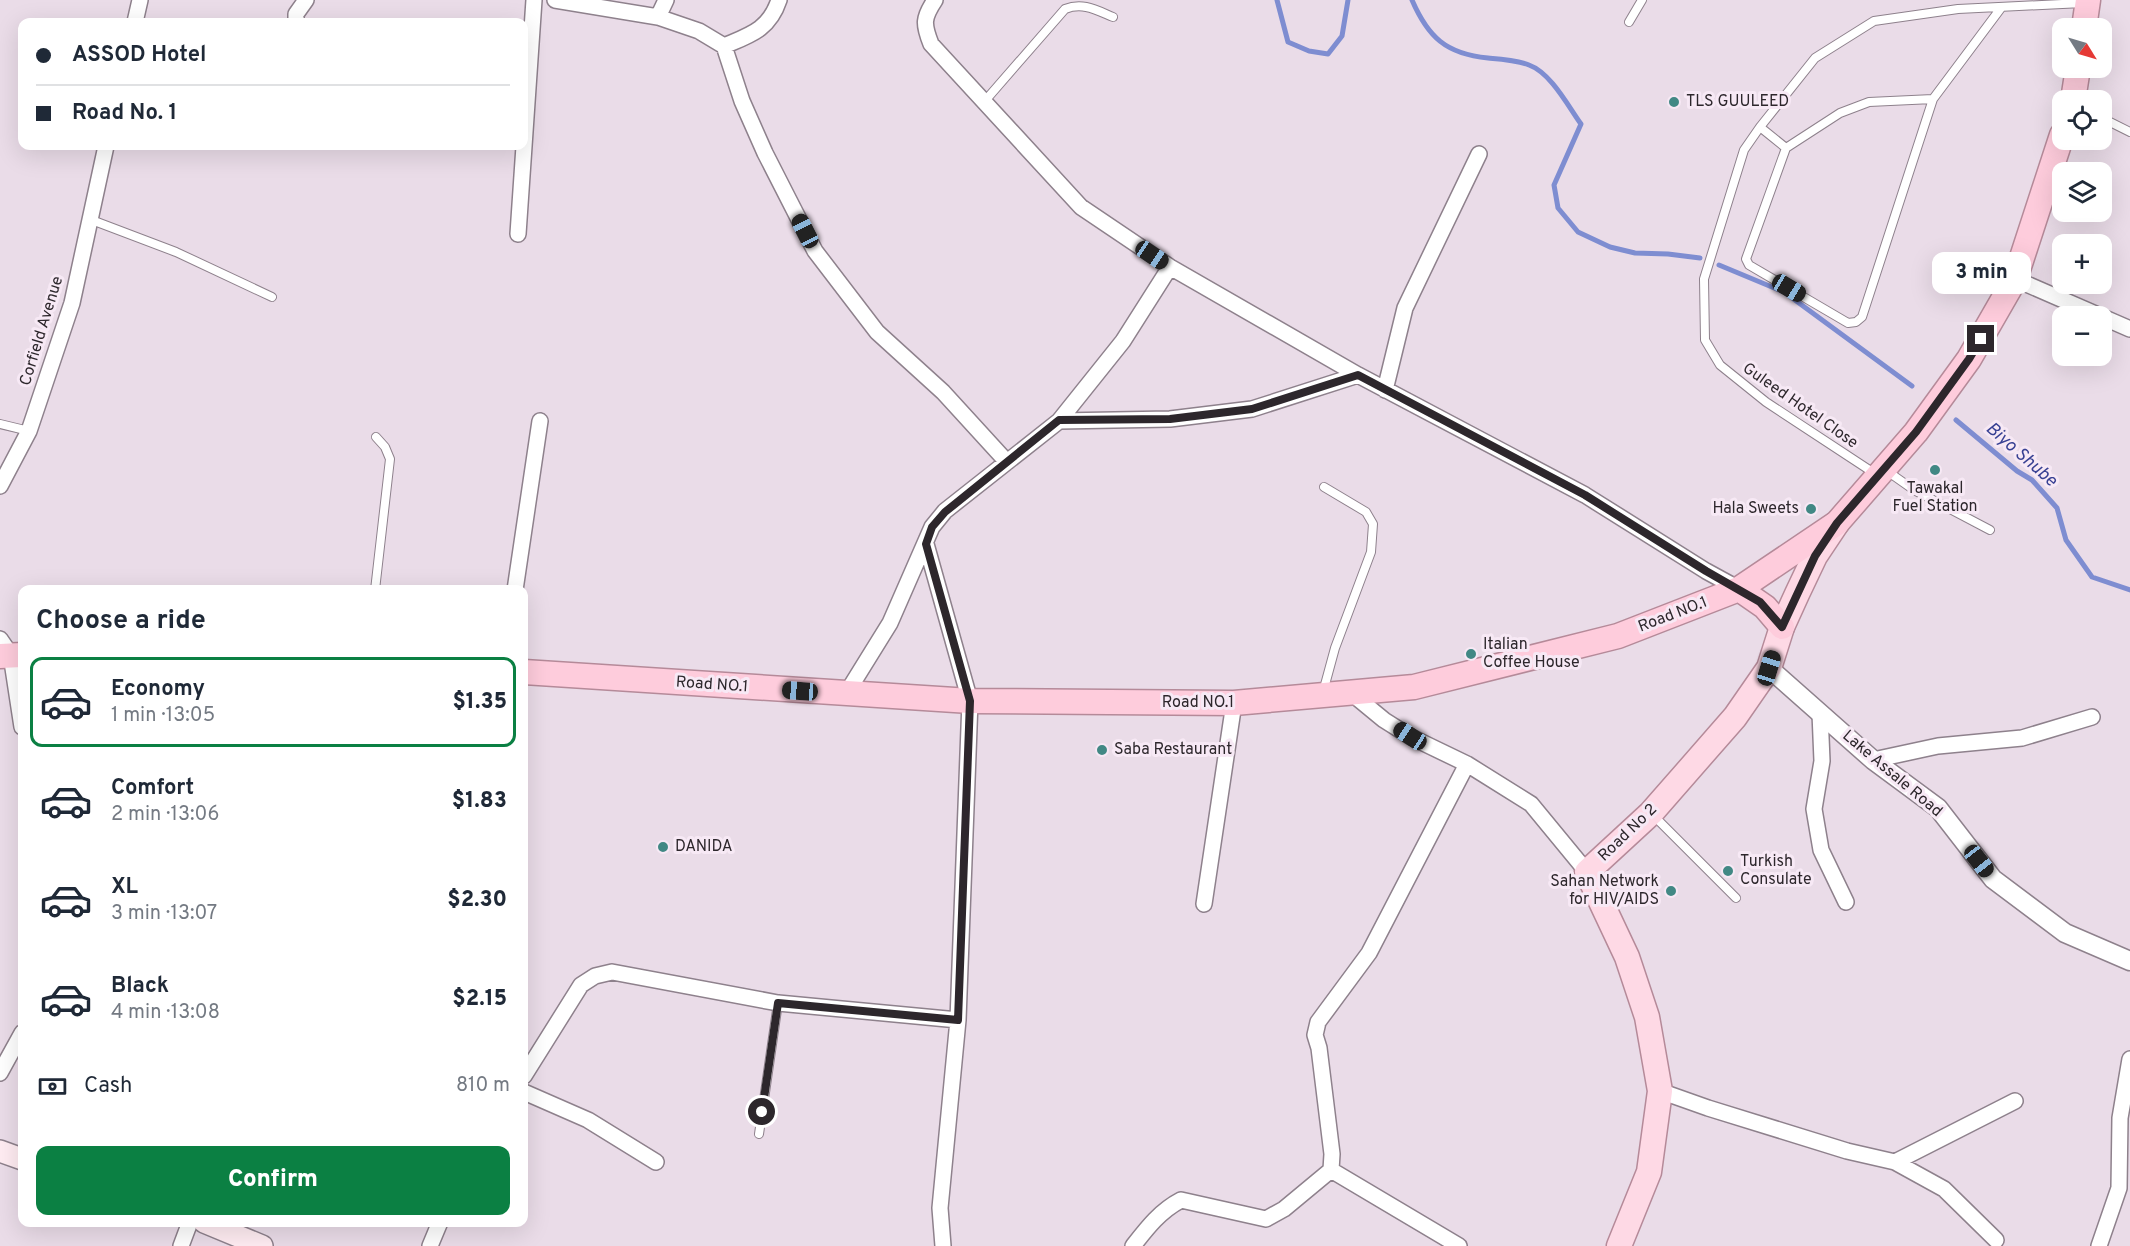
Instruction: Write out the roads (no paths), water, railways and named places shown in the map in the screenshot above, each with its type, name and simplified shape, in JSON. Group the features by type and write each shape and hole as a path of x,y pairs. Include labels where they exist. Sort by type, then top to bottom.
{"highway":[{"path":"2086,18 2088,2"},
{"name":"Road NO.1","path":"528,672 970,701 1234,704 1414,687 1618,636 1739,589 1837,523 1916,432 1969,359 2016,279 2057,150"},
{"path":"1739,589 1760,602 1782,627"}],"main road":[{"name":"Road No 2","path":"1619,1246 1649,1172 1660,1091 1647,1017 1627,957 1587,872 1651,813 1734,717 1769,668 1782,627 1815,556 1837,523"},
{"path":"0,1151 18,1158"},
{"path":"219,1227 262,1246"}],"street":[{"path":"136,18 140,0"},
{"path":"296,18 296,14 306,0"},
{"path":"528,88 534,0"},
{"path":"555,0 658,17 699,31 724,46 742,100 765,153 815,251 877,332 942,392 1007,462"},
{"path":"658,17 666,0"},
{"path":"724,46 760,31 776,12 779,0"},
{"path":"935,0 925,14 924,28 931,44 1081,207 1170,267 1385,390 1585,495 1706,571 1739,589"},
{"name":"Corfield Avenue","path":"0,486 29,430 72,303 105,150"},
{"path":"518,234 524,150"},
{"path":"1385,390 1405,308 1479,154"},
{"path":"846,694 890,623 932,527 945,512 1059,420 1123,341 1170,267"},
{"path":"2016,279 2130,329"},
{"path":"1059,420 1170,419 1252,409 1358,375"},
{"path":"516,585 540,421"},
{"path":"926,544 970,701 958,1020 940,1208 944,1246"},
{"path":"8,651 18,705"},
{"name":"Lake Assale Road","path":"1769,668 1874,760 1938,808 1993,879 2065,933 2130,961"},
{"path":"1350,693 1384,720 1410,736 1467,764 1531,804 1587,872"},
{"path":"1204,904 1234,704"},
{"path":"1820,713 1822,761 1814,809 1821,850 1846,902"},
{"path":"1874,760 1938,746 2022,738 2092,717"},
{"path":"1331,1170 1330,1138 1319,1048 1315,1035 1318,1022 1369,953 1467,764"},
{"path":"528,1070 580,985 594,976 612,972 778,1003 958,1020"},
{"path":"0,1073 18,1040"},
{"path":"2099,1246 2119,1188 2120,1118 2130,1059"},
{"path":"1660,1091 1847,1151 1895,1162 1944,1189 1996,1240"},
{"path":"528,1094 588,1119 656,1162"},
{"path":"1895,1162 2015,1101"},
{"path":"1132,1246 1157,1217 1169,1206 1181,1200 1266,1219 1284,1209 1331,1170"},
{"path":"1331,1170 1459,1246"},
{"path":"180,1246 188,1227"},
{"path":"430,1246 439,1227"}],"lane":[{"path":"1629,22 1642,0"},
{"name":"Guleed Hotel Close","path":"1990,530 1881,472 1766,402 1720,365 1705,340 1704,279 1744,150 1815,58 1874,21 1958,4 2001,8 2088,2"},
{"path":"984,102 1065,9 1076,5 1087,6 1113,17"},
{"path":"1933,99 1869,102 1840,113 1786,148 1746,259 1749,265 1848,323 1856,322 1863,317 1933,99 2001,8"},
{"path":"2112,123 2130,132"},
{"path":"1760,127 1786,148"},
{"path":"89,219 187,257 272,297"},
{"path":"0,424 29,430"},
{"path":"376,437 385,447 390,459 376,585"},
{"path":"1322,695 1335,648 1371,552 1372,524 1366,512 1324,487"},
{"path":"1651,813 1736,898"},
{"path":"759,1134 778,1003"}],"waterway":[{"name":"Biyo Shube","path":"1277,0 1288,42 1309,51 1328,54 1342,36 1348,0"},
{"name":"Biyo Shube","path":"1412,0 1432,34 1450,48 1473,56 1529,65 1552,82 1581,124 1554,185 1558,208 1578,232 1610,247 1635,253 1700,258"},
{"path":"1719,265 1784,292 1912,386"},
{"name":"Biyo Shube","path":"1956,420 2017,471 2032,480 2057,508 2066,540 2092,577 2130,590"}],"place":[{"name":"TLS GUULEED","path":"1674,102"},
{"name":"Tawakal Fuel Station","path":"1935,470"},
{"name":"Hala Sweets","path":"1811,509"},
{"name":"Italian Coffee House","path":"1471,654"},
{"name":"Saba Restaurant","path":"1102,750"},
{"name":"DANIDA","path":"663,847"},
{"name":"Turkish Consulate","path":"1728,871"},
{"name":"Sahan Network for HIV/AIDS","path":"1671,891"}]}
